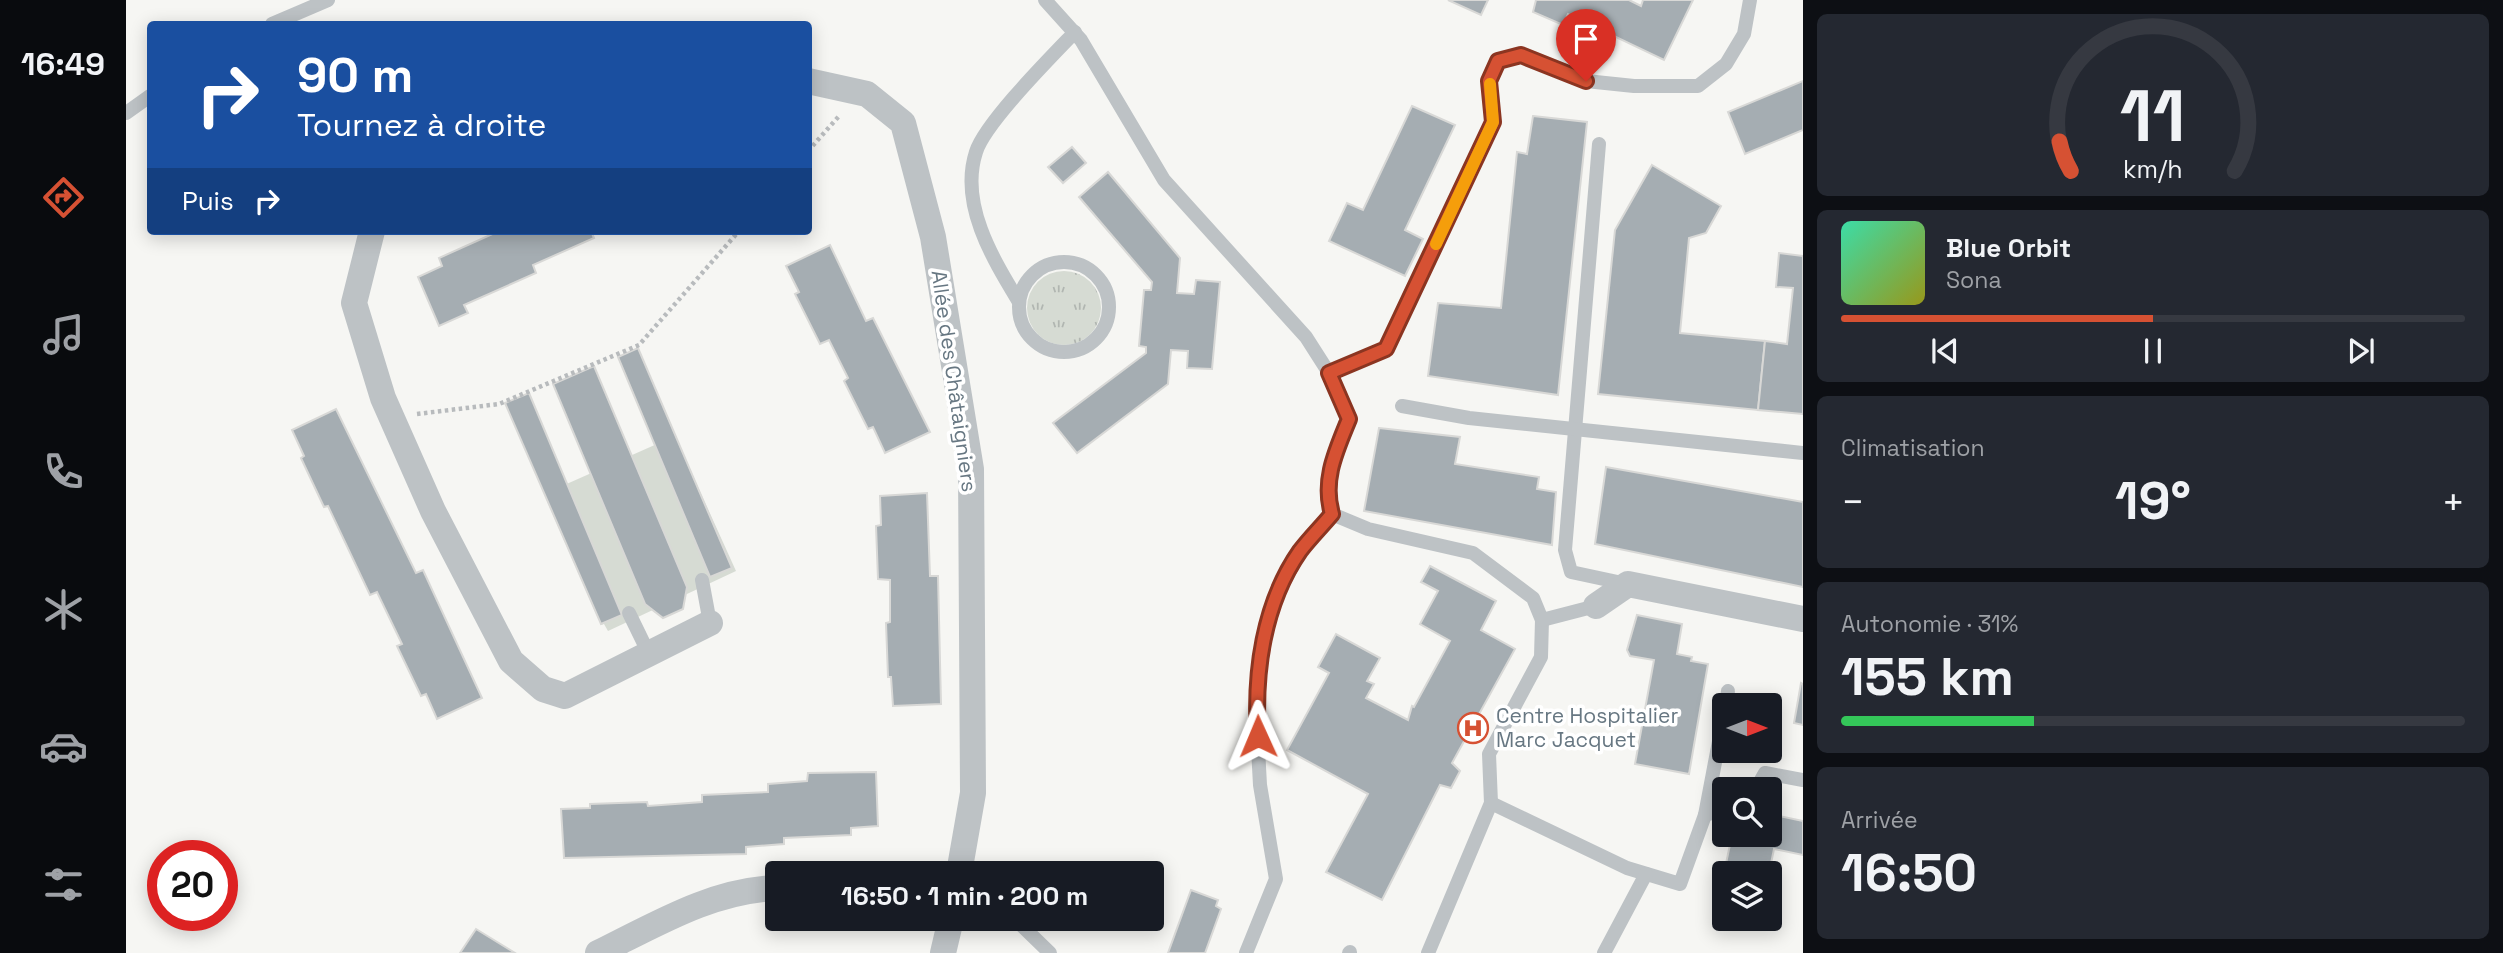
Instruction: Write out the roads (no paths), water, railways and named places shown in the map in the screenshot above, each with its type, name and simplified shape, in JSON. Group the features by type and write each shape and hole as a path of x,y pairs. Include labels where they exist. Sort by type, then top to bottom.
{"street":[{"name":"Allée des Châtaigniers","path":"812,82 867,94 903,123 933,237 971,469 973,793 961,861"},
{"path":"371,235 354,303 383,398 433,512 511,661 543,689 565,696 710,623"},
{"path":"1596,606 1628,584 1803,619"},
{"path":"598,953 699,903 765,889"},
{"path":"943,953 948,931"}],"lane":[{"path":"279,21 328,0"},
{"path":"1045,0 1075,32 1164,180 1306,337 1329,373 1349,419 1330,467 1327,497 1332,514"},
{"path":"1329,373 1386,349 1493,122 1489,81 1498,61 1521,55 1586,81 1634,86 1698,86 1726,64 1744,34 1750,0"},
{"path":"1019,302 1028,279 1038,269 1066,262 1092,272 1102,282 1109,310 1100,336 1088,346 1062,353 1035,343 1020,320 1019,302 990,255 978,222 972,187 976,151 993,123 1075,32"},
{"path":"126,113 147,98"},
{"path":"1599,144 1565,550 1571,572 1628,584"},
{"path":"1402,406 1469,418 1803,453"},
{"path":"1332,514 1368,529 1474,553 1533,597 1542,620 1541,657 1489,754 1491,803 1429,953"},
{"path":"1246,953 1276,878 1260,785 1256,712 1261,649 1278,593 1300,552 1332,514"},
{"path":"702,580 710,623"},
{"path":"1542,620 1596,606"},
{"path":"629,612 649,654"},
{"path":"1491,803 1627,869 1681,884 1705,815 1715,763"},
{"path":"1763,777 1765,773 1803,780"},
{"path":"1705,815 1712,813"},
{"path":"1604,953 1646,874"},
{"path":"1027,931 1050,953"}],"place":[{"name":"Centre Hospitalier Marc Jacquet","path":"1473,728"}]}
